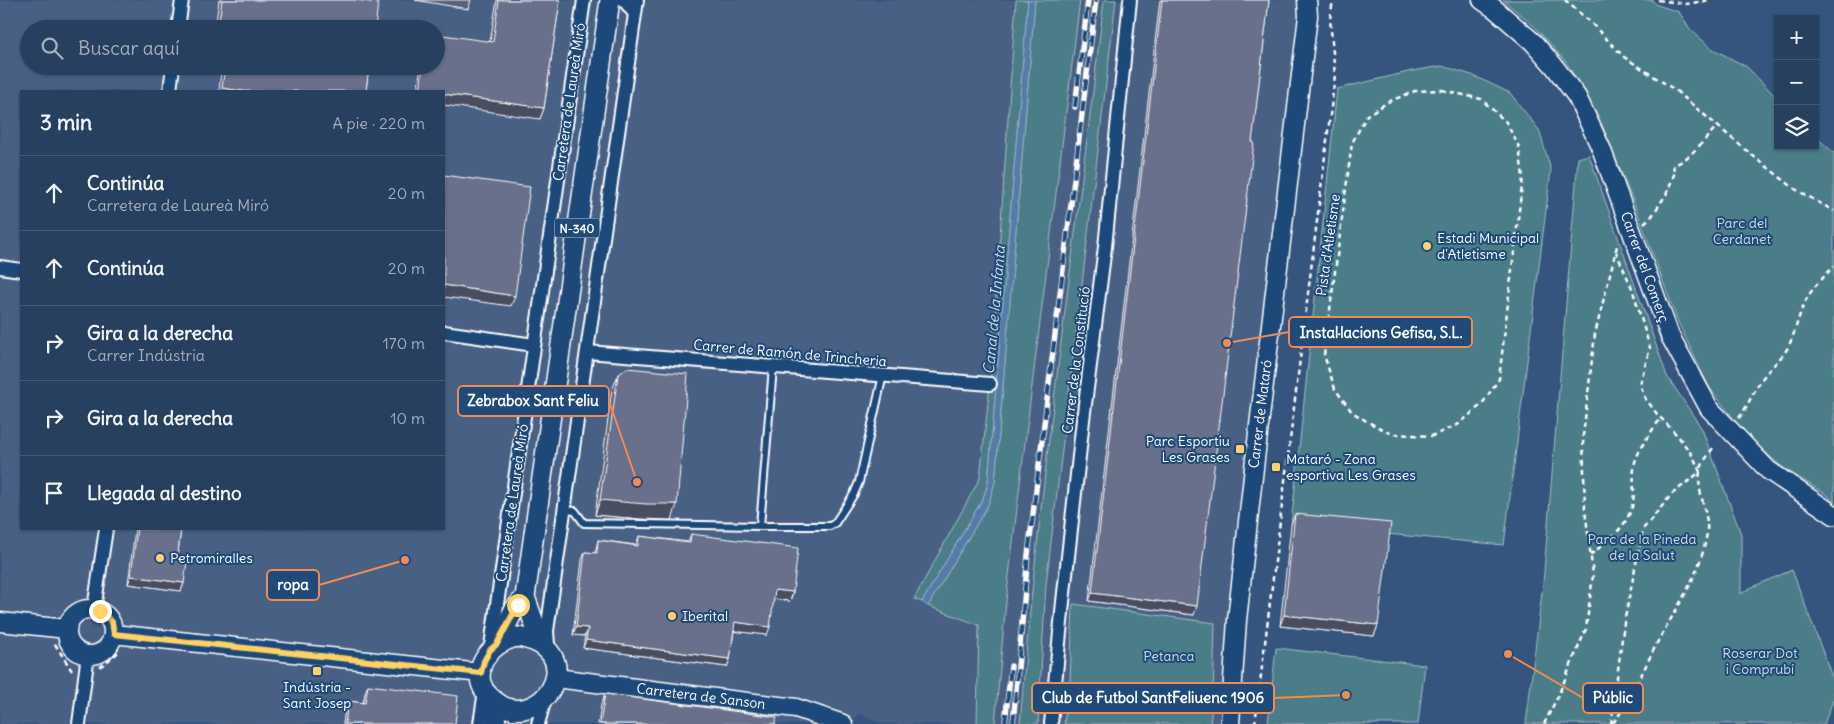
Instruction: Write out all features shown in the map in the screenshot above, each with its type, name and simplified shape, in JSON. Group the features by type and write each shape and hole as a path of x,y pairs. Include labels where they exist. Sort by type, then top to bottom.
{"main road":[{"name":"Carretera de Laureà Miró","path":"494,647 514,610 524,597 610,0"},
{"name":"Carretera de Laureà Miró","path":"524,597 531,611 534,625 546,649"},
{"path":"494,647 506,639 517,637 530,638 546,649"},
{"name":"N-340","path":"494,647 484,661 486,688 496,724"},
{"name":"N-340","path":"546,649 554,660 556,678"},
{"path":"522,724 538,711 552,690 556,678"},
{"path":"486,688 508,709 538,711"}],"street":[{"path":"179,20 182,0"},
{"name":"Carretera de Laureà Miró","path":"494,647 534,345 584,0"},
{"path":"624,0 635,14"},
{"path":"546,649 546,631 637,0"},
{"name":"Carrer de la Constitució","path":"1052,724 1081,439 1105,247 1130,0"},
{"name":"Carrer de Mataró","path":"1230,724 1237,620 1308,8 1318,0"},
{"name":"Carrer del Comerç","path":"1482,0 1533,42 1577,97 1601,148 1670,336 1709,408 1768,470 1834,515"},
{"path":"170,90 172,75"},
{"path":"0,267 20,270"},
{"path":"445,332 534,345"},
{"name":"Carrer de Ramón de Trincheria","path":"587,352 990,384"},
{"path":"94,609 106,530"},
{"path":"94,609 100,611 112,622 114,634 108,647 96,654 81,653 74,648 67,635 67,629 75,614 82,610 94,609"},
{"path":"0,622 67,629"},
{"path":"114,634 486,688 480,724"},
{"path":"79,724 88,654"},
{"name":"Carretera de Sanson","path":"556,678 796,708 844,724"}],"lane":[{"path":"760,526 773,367"},
{"path":"564,510 575,511 584,523 830,526 835,523 854,494 859,482 883,376"}],"path":[{"path":"1255,724 1335,75 1330,19 1333,0"},
{"path":"1565,0 1624,57 1675,90 1795,189 1834,211"},
{"path":"1658,0 1686,4 1711,0"},
{"name":"Pista d'Atletisme","path":"1442,90 1480,99 1506,122 1520,147 1523,177 1499,379 1482,404 1459,424 1432,436 1392,434 1352,412 1335,389 1324,355 1352,143 1367,115 1390,101 1415,91 1442,90"},
{"path":"1642,224 1652,216 1667,193 1675,172 1673,167 1675,164 1679,164 1687,158 1717,126"},
{"path":"1544,724 1586,629 1593,575 1583,481 1583,436 1594,334 1620,235"},
{"path":"1611,724 1630,696 1694,576 1707,532 1700,472 1693,456 1645,398 1640,384 1650,348 1632,288 1616,252"},
{"path":"1736,421 1746,409 1749,400 1764,376 1777,363 1786,350 1793,337 1806,299 1834,266"},
{"path":"1590,555 1605,544 1624,525 1633,503 1635,462 1644,443 1661,418"},
{"path":"1611,724 1624,623 1643,529 1672,494 1700,472 1703,463 1715,445"},
{"path":"54,642 72,672"}],"shaded area":[{"path":"0,0 1016,0 990,384 980,478 914,599 979,625 977,724 884,724 858,713 852,724 0,724"},
{"path":"1028,0 1035,0 995,482 988,505 928,606 922,602 981,502 988,483"},
{"path":"1080,0 1104,0 1088,138 1055,386 1024,666 1020,724 995,724 1006,601"},
{"path":"1116,0 1300,0 1219,724 1038,724 1046,584"}],"green space":[{"path":"1016,0 1028,0 988,483 981,502 922,602 914,599 980,478 990,384"},
{"path":"1035,0 1080,0 1006,601 995,724 977,724 979,625 928,606 988,505 995,482"},
{"path":"1104,0 1116,0 1046,584 1038,724 1020,724 1037,543"},
{"name":"Parc del Cerdanet","path":"1503,0 1652,0 1657,5 1679,12 1690,29 1711,48 1747,67 1774,95 1774,150 1819,150 1819,140 1834,153 1834,503 1827,495 1782,467 1747,436 1709,387 1678,322 1635,206 1600,120 1566,62 1534,26"},
{"path":"1442,66 1472,75 1510,93 1539,130 1551,170 1504,545 1291,525 1337,89 1412,71"},
{"name":"Parc de la Pineda de la Salut","path":"1589,155 1667,376 1702,429 1741,534 1741,594 1750,588 1792,570 1834,682 1834,698 1824,724 1526,724 1543,584 1578,158"},
{"name":"Petanca","path":"1073,604 1215,623 1213,700 1210,724 1064,724 1070,681"},
{"path":"1276,648 1425,665 1418,724 1268,724"}],"building":[{"path":"222,0 355,0 378,3 376,20 219,20"},
{"path":"499,0 560,0 544,108 445,94 445,90 420,90 422,75 445,75 445,35 493,42"},
{"path":"1162,0 1269,0 1252,142 1254,142 1197,606 1092,593"},
{"path":"224,75 368,75 366,90 237,90 222,88"},
{"path":"445,175 530,187 515,296 445,285"},
{"path":"627,368 688,374 677,504 646,504 600,500 618,375"},
{"path":"1295,514 1391,523 1378,625 1284,615"},
{"name":"Petromiralles","path":"137,530 181,530 177,560 187,562 184,583 131,576"},
{"name":"Iberital","path":"691,534 798,548 793,592 775,590 770,627 735,622 730,659 586,640 588,628 576,627 585,552 597,553 598,540 638,546 639,536 690,543"},
{"path":"368,685 458,696 455,724 345,724 348,701 365,703"},
{"path":"605,694 777,717 775,724 600,724"}],"railway":[{"path":"1075,107 1088,0"},
{"path":"1013,724 1028,555 1096,0"},
{"path":"1005,724 1011,666"}],"place":[{"name":"Estadi Municipal d'Atletisme","path":"1427,246"},
{"name":"Instal·lacions Gefisa, S.L.","path":"1227,343"},
{"name":"Parc Esportiu Les Grases","path":"1240,449"},
{"name":"Mataró - Zona esportiva Les Grases","path":"1276,467"},
{"name":"Zebrabox Sant Feliu","path":"637,482"},
{"name":"Petromiralles","path":"160,558"},
{"name":"ropa","path":"405,560"},
{"name":"Iberital","path":"672,616"},
{"name":"Públic","path":"1508,654"},
{"name":"Indústria - Sant Josep","path":"317,671"},
{"name":"Club de Futbol SantFeliuenc 1906","path":"1346,695"}],"route":[{"path":"100,611 112,622 114,634 481,673 484,661 490,650 497,644 518,605"}],"water label":[{"name":"Canal de la Infanta","path":"994,310"}],"park label":[{"name":"Roserar Dot i Comprubí","path":"1760,662"}]}
